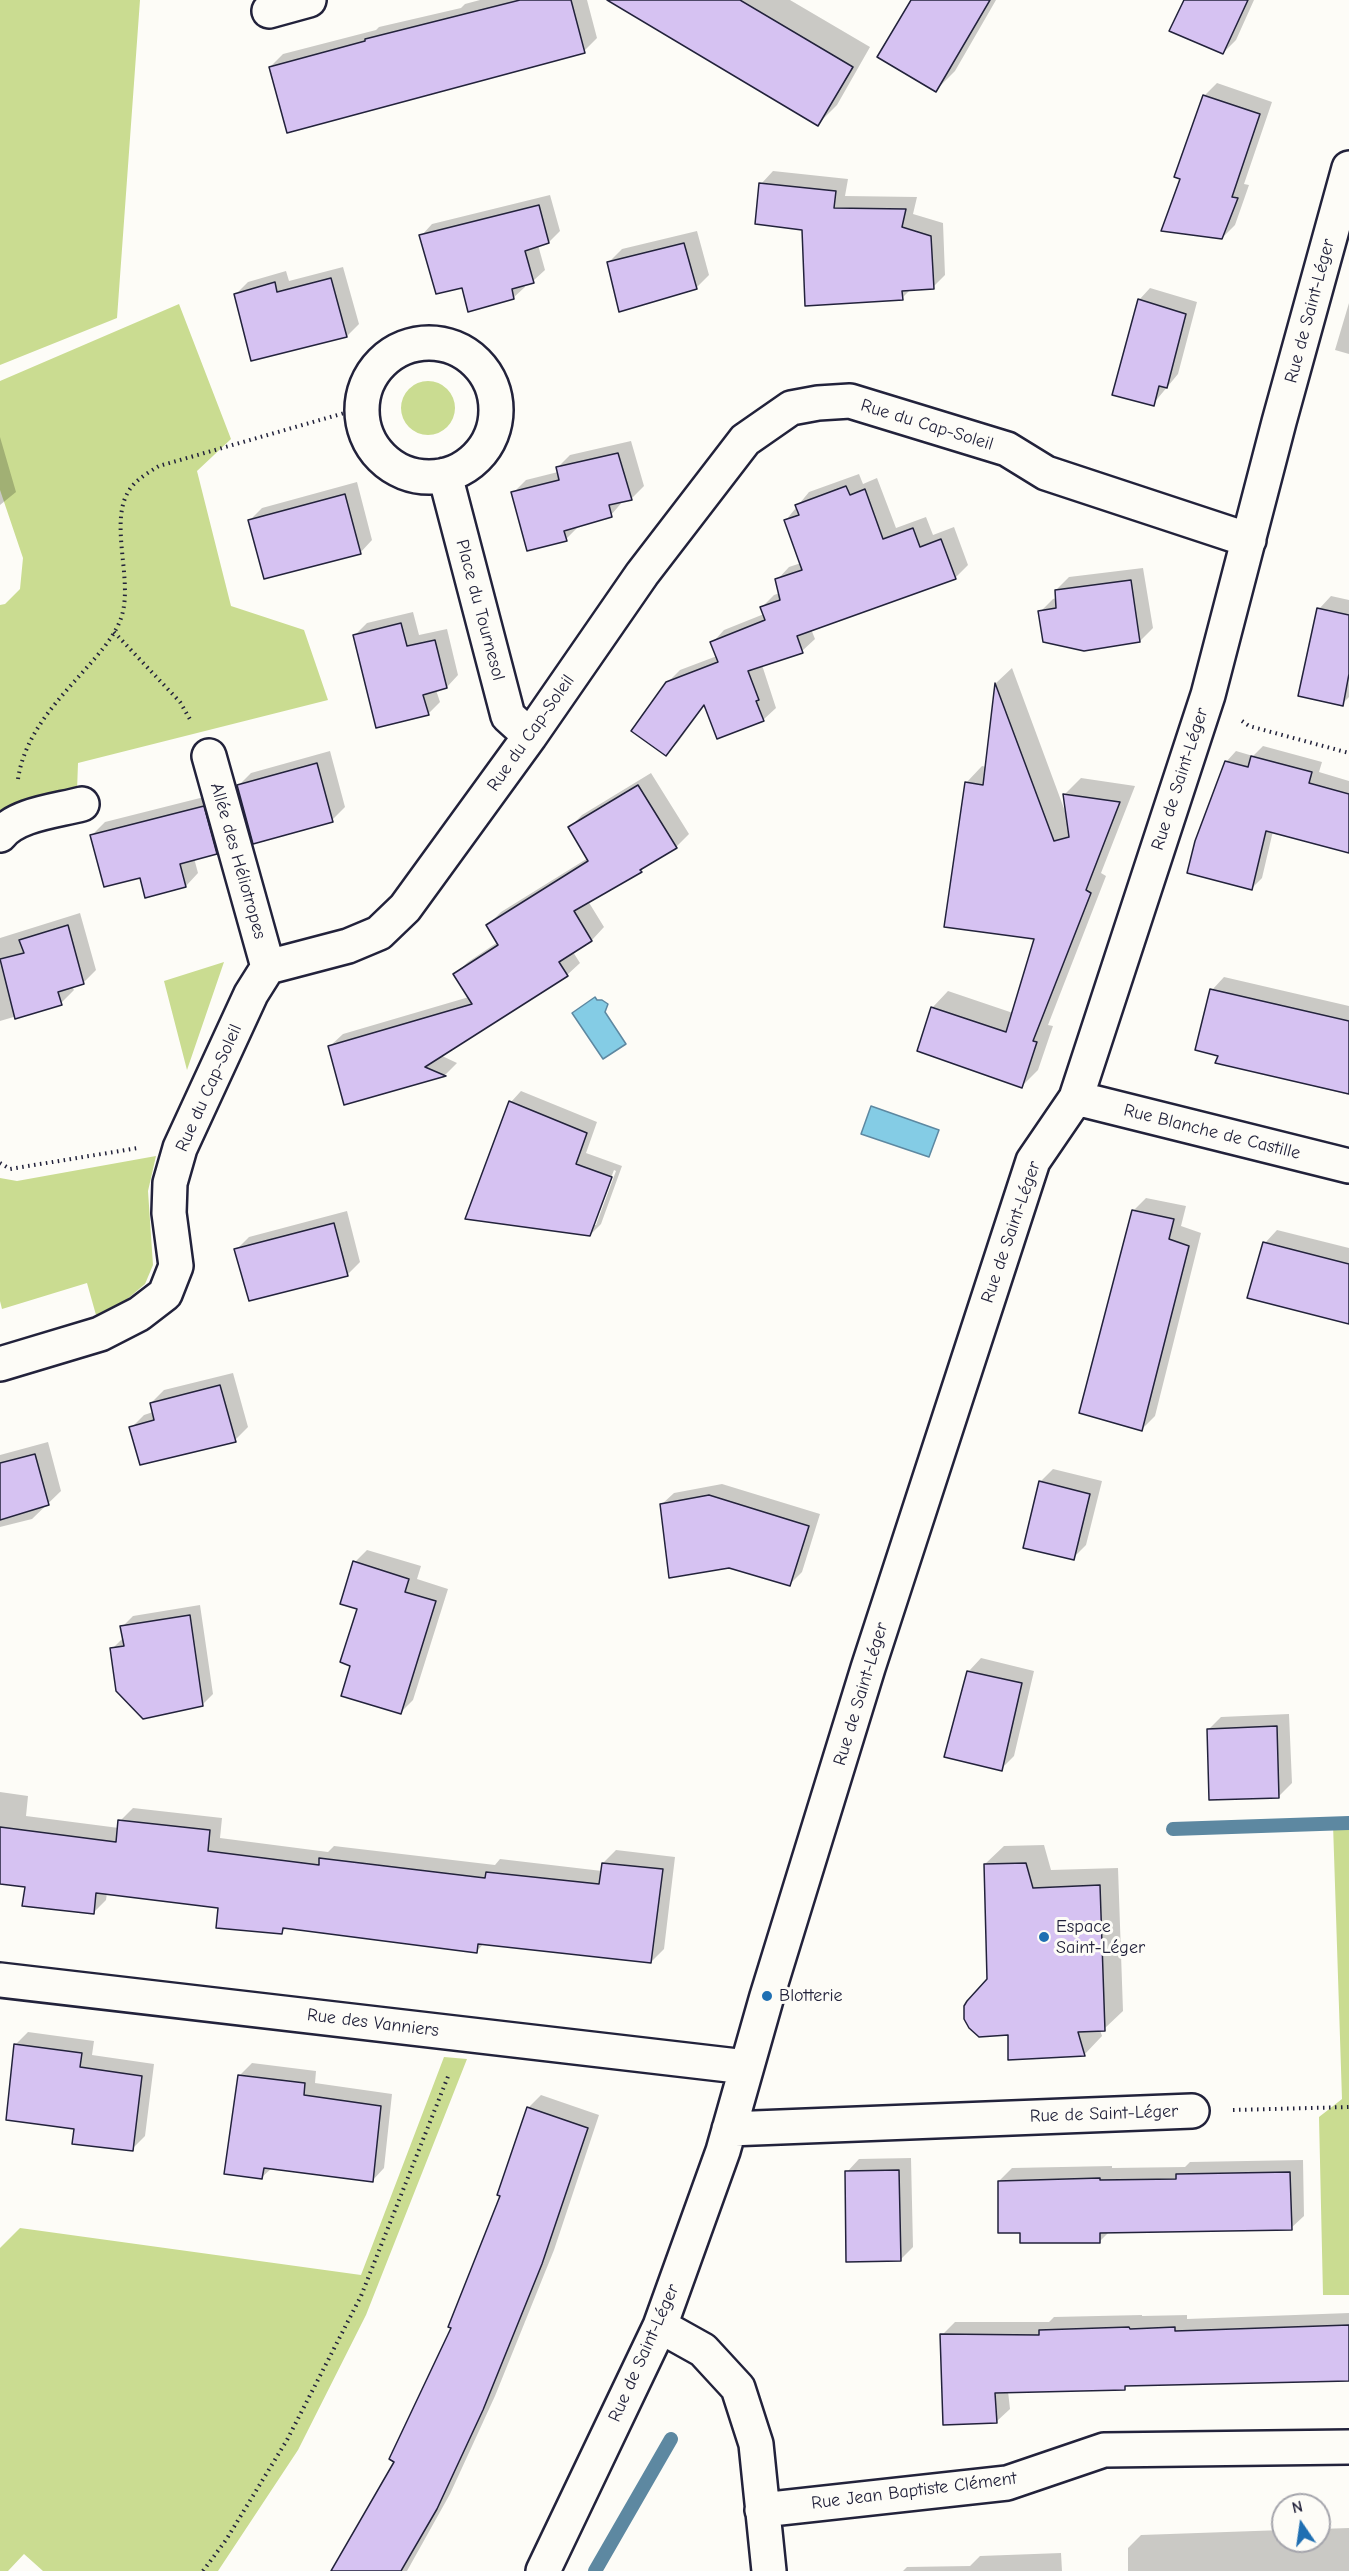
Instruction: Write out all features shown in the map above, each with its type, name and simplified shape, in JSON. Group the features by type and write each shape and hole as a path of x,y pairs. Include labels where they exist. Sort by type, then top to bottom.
{"street":[{"path":"269,11 309,0"},
{"name":"Rue de Saint-Léger","path":"543,2571 660,2325 729,2129 868,1668 1033,1161 1076,1098 1208,695 1279,422 1349,168"},
{"path":"421,344 442,345 468,356 487,378 495,405 495,419 492,434 476,457 445,475 423,477 409,474 384,460 374,449 367,436 362,408 364,393 373,374 387,357 400,350 421,344"},
{"name":"Rue du Cap-Soleil","path":"0,1364 100,1334 139,1314 165,1294 176,1266 169,1213 170,1183 180,1148 251,994 268,967 348,946 379,933 405,908 530,736 642,574 745,440 791,408 850,401 1007,449 1046,473 1249,540"},
{"name":"Place du Tournesol","path":"445,475 508,716 530,736"},
{"name":"Allée des Héliotropes","path":"208,756 268,967"},
{"path":"9,828 82,804"},
{"name":"Rue Blanche de Castille","path":"1076,1098 1349,1166"},
{"name":"Rue des Vanniers","path":"0,1980 746,2067"},
{"name":"Rue de Saint-Léger","path":"729,2129 1192,2111"},
{"path":"660,2325 703,2350 738,2388 756,2444 769,2571"},
{"name":"Rue Jean Baptiste Clément","path":"762,2510 1007,2483 1104,2450 1349,2447"}],"path":[{"path":"9,828 18,776 36,728 114,632 122,616 125,598 122,521 124,502 130,488 159,466 362,408"},
{"path":"114,632 180,702"},
{"path":"1208,695 1249,726 1349,753"},
{"path":"0,1163 10,1169 146,1147 180,1148"},
{"path":"202,2571 226,2540 287,2440 361,2296 463,2034"},
{"path":"1192,2111 1349,2107"}],"green space":[{"path":"0,0 140,0 117,318 0,365"},
{"path":"179,304 231,439 197,471 231,606 304,630 328,700 78,763 77,791 0,816 0,605 5,604 20,589 23,558 0,490 0,381"},
{"path":"428,381 438,383 447,389 453,398 455,408 453,418 447,427 438,433 428,435 418,433 409,427 403,418 401,408 403,398 409,389 418,383"},
{"path":"224,962 187,1070 164,981"},
{"path":"156,1156 148,1191 153,1265 145,1284 125,1301 96,1315 87,1283 2,1309 0,1301 0,1178 17,1181"},
{"path":"1349,1823 1349,2295 1323,2295 1319,2117 1342,2099 1333,1824"},
{"path":"444,2057 467,2059 366,2315 298,2450 218,2571 43,2571 24,2554 8,2571 0,2571 0,2248 20,2228 361,2275"}],"water":[{"path":"595,997 608,1004 605,1012 626,1044 603,1059 572,1013"},
{"path":"871,1106 939,1130 929,1157 861,1134"}],"building":[{"path":"520,0 571,0 585,53 287,133 269,67 365,41 365,39"},
{"path":"607,0 740,0 853,67 818,126"},
{"path":"911,0 990,0 936,92 877,57"},
{"path":"1184,0 1248,0 1223,54 1169,31"},
{"path":"1203,95 1260,114 1232,197 1238,198 1222,239 1161,231 1180,179 1174,177"},
{"path":"759,183 836,191 834,208 906,209 902,227 931,236 934,289 902,291 903,300 805,306 802,230 755,224"},
{"path":"539,205 549,243 525,251 534,283 512,289 514,299 468,312 462,288 436,294 419,235"},
{"path":"684,243 697,289 619,312 607,262"},
{"path":"331,278 347,337 251,361 234,294 275,282 277,292"},
{"path":"1138,299 1186,314 1167,388 1159,386 1154,406 1112,395"},
{"path":"618,453 632,500 609,505 612,517 564,531 567,541 527,551 511,492 559,480 556,467"},
{"path":"846,486 850,495 865,489 883,539 913,528 920,547 941,539 956,579 797,636 803,653 748,671 764,721 717,739 704,705 666,756 631,731 666,682 718,662 710,642 765,620 760,607 780,600 775,579 802,570 784,520 799,515 795,505"},
{"path":"345,494 361,554 264,579 248,520"},
{"path":"1131,580 1140,642 1084,651 1043,642 1038,611 1056,608 1055,590"},
{"path":"1317,608 1349,615 1349,674 1343,706 1298,696"},
{"path":"401,623 407,646 435,640 447,688 423,695 429,715 376,728 353,635"},
{"path":"995,683 1054,841 1069,837 1063,794 1120,802 1086,890 1091,893 1033,1041 1037,1042 1022,1088 917,1051 931,1007 1006,1032 1034,939 944,927 965,782 983,785"},
{"path":"1251,756 1312,772 1309,783 1349,794 1349,853 1266,831 1252,890 1187,873 1195,841 1225,761 1248,767"},
{"path":"317,763 333,822 253,844 237,785"},
{"path":"638,785 677,848 640,870 642,872 574,911 592,941 559,962 568,976 425,1067 446,1076 344,1105 328,1046 472,1004 453,974 498,945 486,925 588,861 568,827"},
{"path":"204,806 217,854 180,864 186,887 145,898 140,878 104,887 90,835"},
{"path":"68,925 84,984 58,992 62,1005 15,1019 0,959 24,953 19,940"},
{"path":"1210,989 1349,1021 1349,1094 1215,1063 1218,1056 1195,1050"},
{"path":"509,1101 587,1133 576,1164 612,1177 590,1236 465,1219"},
{"path":"1132,1210 1174,1219 1169,1239 1189,1246 1142,1431 1079,1413"},
{"path":"334,1223 348,1276 249,1301 234,1249"},
{"path":"1263,1242 1349,1264 1349,1324 1247,1298"},
{"path":"220,1385 236,1442 140,1465 129,1427 154,1420 150,1403"},
{"path":"35,1454 49,1505 0,1520 0,1463"},
{"path":"1039,1481 1090,1494 1074,1560 1023,1548"},
{"path":"709,1495 809,1526 790,1586 729,1568 669,1578 660,1504"},
{"path":"353,1561 409,1579 405,1592 436,1601 401,1714 341,1696 350,1666 340,1662 357,1609 340,1604"},
{"path":"190,1615 203,1706 143,1719 116,1691 110,1648 124,1646 120,1626"},
{"path":"967,1671 1022,1683 1002,1771 944,1757"},
{"path":"1277,1726 1279,1798 1209,1800 1207,1729"},
{"path":"118,1820 210,1830 208,1851 319,1865 319,1858 485,1878 486,1872 599,1884 602,1863 663,1869 651,1963 478,1944 477,1953 283,1928 282,1934 216,1928 218,1908 96,1893 94,1914 22,1906 25,1887 0,1884 0,1827 116,1842"},
{"name":"Espace Saint-Léger","path":"1026,1863 1033,1888 1100,1885 1105,2031 1078,2032 1085,2056 1008,2060 1008,2035 979,2037 969,2028 964,2019 964,2006 987,1979 984,1864"},
{"path":"14,2044 82,2053 80,2067 142,2076 133,2151 72,2144 74,2129 6,2120"},
{"path":"238,2075 305,2083 304,2095 381,2106 373,2182 264,2168 262,2179 224,2174"},
{"path":"527,2107 588,2128 542,2264 483,2410 437,2509 401,2571 331,2571 394,2462 389,2459 451,2328 448,2327 500,2196 497,2195"},
{"path":"899,2170 901,2261 846,2262 845,2171"},
{"path":"1290,2172 1292,2230 1100,2233 1100,2243 1020,2243 1020,2233 998,2233 998,2181 1100,2178 1100,2180 1176,2179 1176,2174"},
{"path":"1349,2325 1349,2381 1125,2386 1125,2390 995,2393 997,2423 943,2425 940,2334 1039,2335 1039,2330 1129,2327 1130,2329 1175,2327 1175,2331"}],"waterway":[{"path":"1173,1829 1349,1823"},
{"path":"595,2571 671,2439"}],"place":[{"name":"Espace Saint-Léger","path":"1044,1937"},
{"name":"Blotterie","path":"767,1996"}]}
